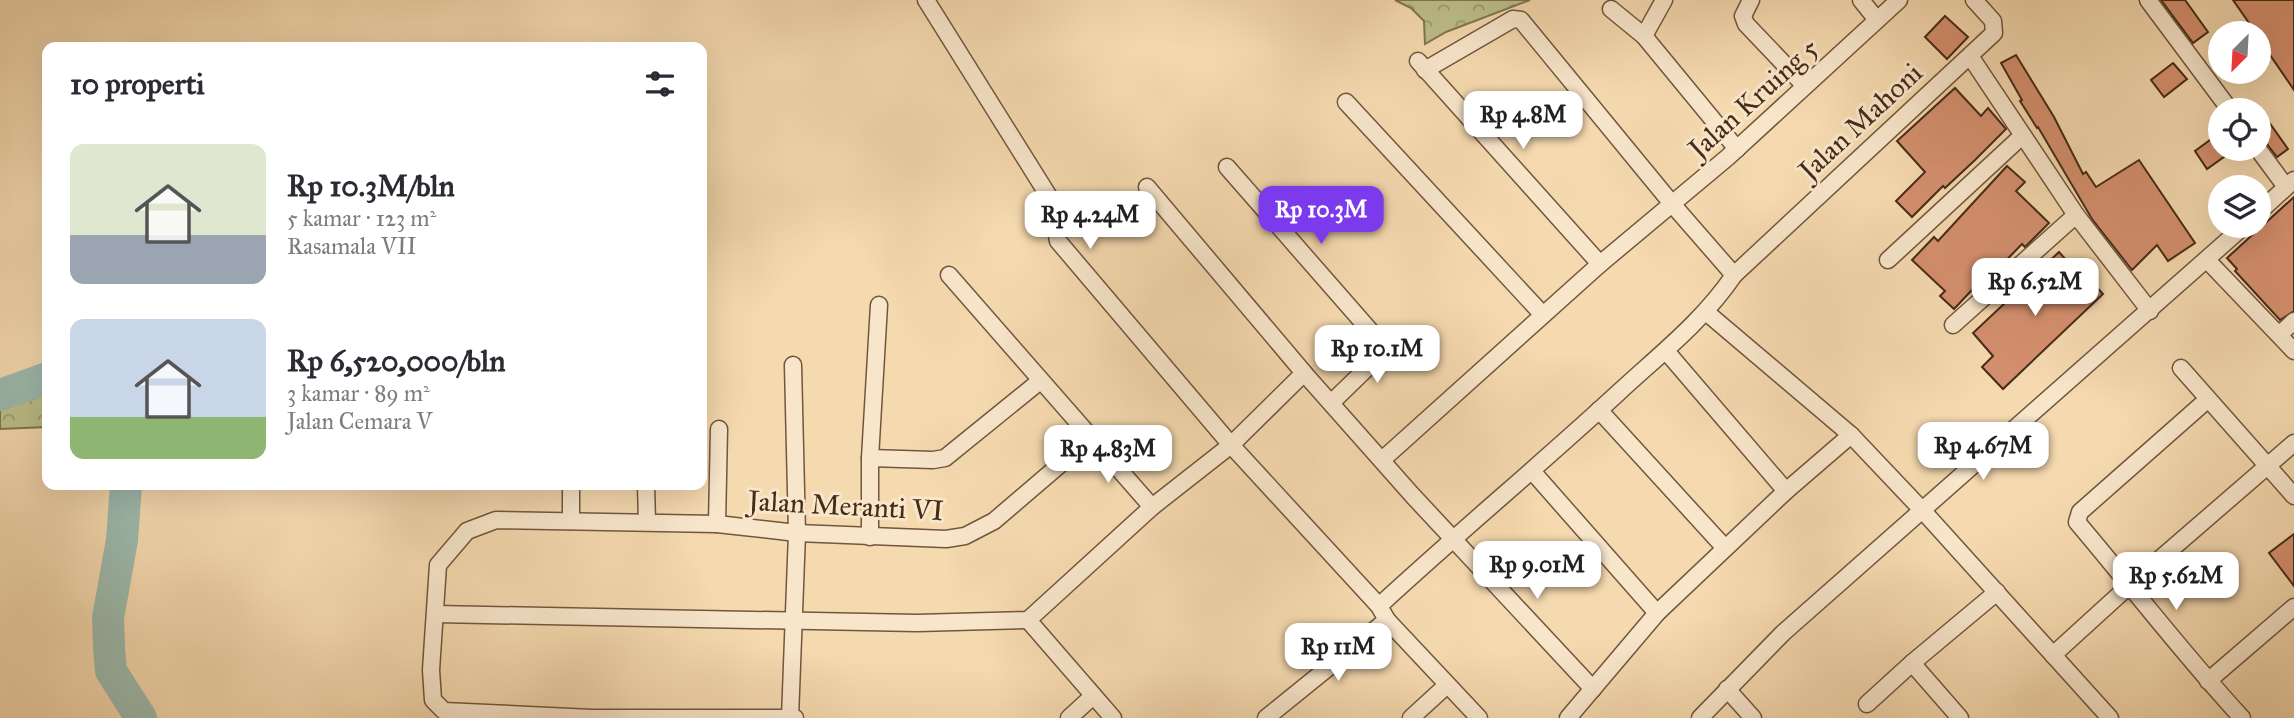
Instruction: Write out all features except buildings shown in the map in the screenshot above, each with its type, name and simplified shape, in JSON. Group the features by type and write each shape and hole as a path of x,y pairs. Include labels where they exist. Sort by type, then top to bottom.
{"street":[{"path":"926,0 1048,195 1058,241 1231,445 1479,718"},
{"path":"1644,36 1664,0"},
{"path":"1751,0 1743,16 1746,24 1805,86"},
{"path":"1861,0 1877,20"},
{"name":"Jalan Kruing 5","path":"1382,460 1600,264 1737,149 1899,0"},
{"name":"Jalan Mahoni","path":"1266,718 1383,613 1454,537 1666,351 1706,312 1734,275 1994,33 1993,21 1974,0"},
{"path":"2148,0 2221,98"},
{"path":"1611,9 1644,36 1737,149"},
{"path":"1600,264 1422,66 1513,19 1521,20 1734,275"},
{"path":"1970,56 2076,215 2150,311"},
{"path":"1346,102 1543,315"},
{"path":"1888,260 2022,136"},
{"path":"2269,161 2290,184 2271,201"},
{"path":"1227,167 1392,345 1331,403"},
{"path":"1147,187 1304,373 1592,689"},
{"path":"1954,325 2076,215"},
{"path":"1700,718 1783,633 2231,238"},
{"path":"2207,260 2294,351"},
{"path":"949,275 1152,507"},
{"path":"870,537 870,458 879,305"},
{"path":"1706,312 1851,435 2110,718"},
{"path":"2280,334 2294,321"},
{"path":"1666,351 1786,491"},
{"path":"790,718 797,533 793,365"},
{"path":"2181,368 2294,496"},
{"path":"436,614 917,623 1028,620 1152,507 1231,445 1304,373"},
{"path":"870,458 945,458 1040,381"},
{"path":"2207,400 2080,512 2077,522 2131,584 2208,681 2242,718"},
{"path":"1599,410 1725,548"},
{"path":"718,524 719,429"},
{"path":"1568,718 1657,613 1786,491 1851,435"},
{"name":"Jalan Meranti VI","path":"592,718 444,711 433,700 431,670 438,565 467,531 496,520 647,522 718,524 797,533 946,539 965,536 994,521 1091,438"},
{"path":"2053,655 2294,443"},
{"path":"1532,471 1657,613"},
{"path":"571,490 571,521"},
{"path":"646,490 647,522"},
{"path":"1867,704 1997,592"},
{"path":"2208,681 2294,607"},
{"path":"1028,620 1113,718"},
{"path":"1912,663 1960,718"},
{"path":"1411,718 1447,685"},
{"path":"1727,689 1753,718"},
{"path":"1069,718 1093,696"},
{"path":"592,718 795,718"}],"green space":[{"path":"1395,0 1530,0 1446,32 1425,44 1424,21 1411,8"},
{"path":"42,394 42,427 0,429 0,402 33,399"}],"waterway":[{"path":"0,395 42,380"},
{"path":"126,490 122,540 108,618 109,647 111,671 141,718"}]}
